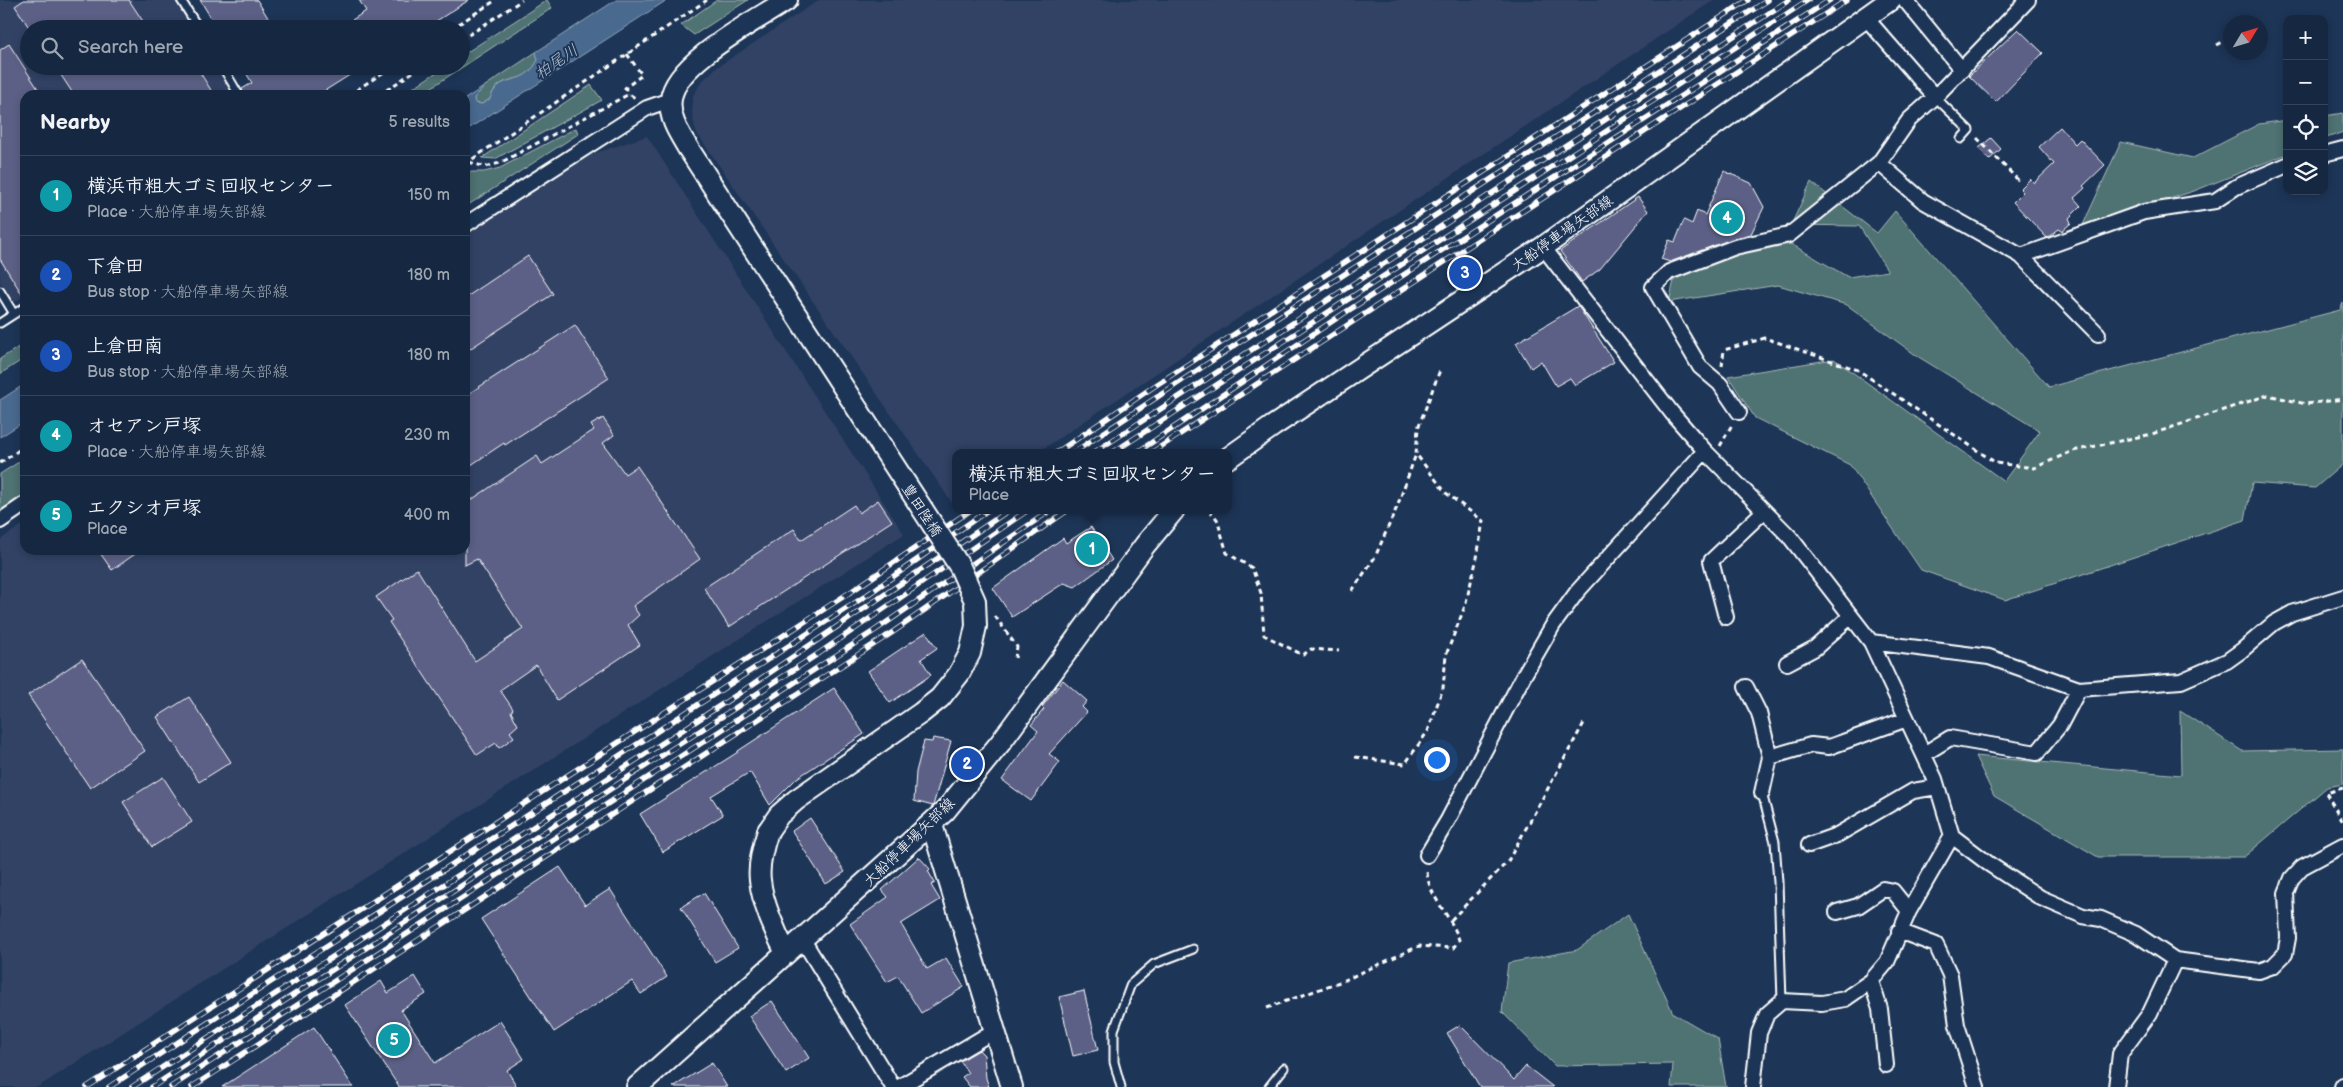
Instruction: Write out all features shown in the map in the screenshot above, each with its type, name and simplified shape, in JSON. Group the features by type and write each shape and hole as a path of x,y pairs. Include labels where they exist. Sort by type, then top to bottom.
{"main road":[{"path":"670,100 675,82 701,56 787,0"},
{"name":"大船停車場矢部線","path":"1232,455 1543,246 1890,0"},
{"name":"豊田陸橋","path":"670,100 673,122 688,148 960,567 975,601 976,626 970,653 959,674 940,698 796,800 779,815 768,830 762,853 760,881 776,934 786,953"},
{"name":"大船停車場矢部線","path":"637,1087 932,824 1001,742 1145,545 1171,514"},
{"path":"932,824 1012,1087"}],"street":[{"path":"1905,0 1962,70"},
{"path":"1739,412 1720,384 1700,367 1653,287 1668,272 1735,247 1789,235 1879,163 1910,120 1962,70 2028,0"},
{"path":"1866,18 1935,97"},
{"path":"470,222 647,108 670,100"},
{"path":"2328,153 2343,149"},
{"path":"1879,163 1923,201 2021,256 2098,334"},
{"path":"2021,256 2144,212 2216,201 2236,188 2283,167"},
{"path":"1543,246 1709,455 1790,538 1871,642 1924,754 1937,787 1952,836 1989,864 2041,898 2083,916 2101,919 2136,934 2175,960 2258,971 2273,966 2285,954 2288,938 2286,893 2292,878 2302,867 2343,845"},
{"path":"1427,854 1448,820 1524,676 1553,626 1577,592 1709,455"},
{"path":"0,521 20,507"},
{"path":"1726,617 1710,561 1764,511"},
{"path":"1871,642 1989,657 2079,689 2181,681 2226,661 2274,623 2292,613 2343,598"},
{"path":"1787,663 1815,648 1851,616"},
{"path":"1746,687 1759,713 1770,757 1762,793"},
{"path":"1924,754 1950,738 2037,753 2060,725 2079,689"},
{"path":"1770,757 1811,745 1829,748 1907,719"},
{"path":"1809,845 1837,835 1913,791 1937,787"},
{"path":"1753,1087 1760,1033 1767,1014 1782,1001 1822,1003 1845,999 1871,982 1887,962 1909,911 1952,836"},
{"path":"1836,912 1858,906 1883,889 1893,891 1909,911"},
{"path":"1899,931 1936,945 1950,975 1957,1025 1977,1087"},
{"path":"803,940 893,1087"},
{"path":"2116,1087 2120,1054 2150,1013 2175,960"},
{"path":"1871,982 1880,1009 1886,1065"},
{"path":"899,1087 994,1031"}],"lane":[{"path":"181,0 193,20"},
{"path":"227,75 236,90"},
{"path":"1935,97 1969,130 1961,139"},
{"path":"0,291 14,314"},
{"path":"0,323 20,310"},
{"path":"1762,793 1774,842 1778,882 1782,1001"},
{"path":"1120,1087 1114,1062 1114,1037 1131,984 1154,964 1192,949"},
{"path":"1269,1087 1284,1068"}],"path":[{"path":"465,20 496,0"},
{"path":"470,34 522,0"},
{"path":"470,161 707,0"},
{"path":"2217,45 2223,42"},
{"path":"627,54 642,75 625,88 637,100"},
{"path":"357,90 379,75"},
{"path":"386,90 409,75"},
{"path":"470,164 485,167 500,163 629,94"},
{"path":"1969,130 2020,182"},
{"path":"1720,384 1724,350 1765,338 1858,370 1996,463 2034,468 2073,451 2152,434 2268,395 2306,404 2343,399"},
{"path":"1352,591 1375,557 1397,507 1416,454 1418,428 1440,370"},
{"path":"1709,455 1739,412"},
{"path":"0,463 20,449"},
{"path":"1355,757 1405,764 1428,731 1443,688 1446,655 1465,606 1477,558 1483,521 1446,493 1416,454"},
{"path":"1213,514 1217,519 1227,553 1252,568 1261,593 1264,635 1303,655 1311,649 1339,651"},
{"path":"991,610 1017,647 1015,658"},
{"path":"1451,920 1508,861 1584,723"},
{"path":"2343,788 2326,793 2343,822"},
{"path":"1267,1008 1345,980 1418,946 1453,948 1459,940 1451,920 1431,889 1427,874 1427,854"}],"shaded area":[{"path":"0,0 177,0 189,20 20,20 20,75 224,75 234,90 20,90 20,299 13,303 0,282"},
{"path":"819,0 1714,0 1043,449 952,449 952,503 696,132 692,114 693,96 702,81 716,68"},
{"path":"647,136 904,534 38,1087 0,1087 0,540 20,526 20,555 470,555 470,230 578,159"}],"green space":[{"path":"547,0 552,8 470,62 470,50"},
{"path":"717,0 748,0 694,35 681,25"},
{"path":"536,52 538,60 526,75 498,86 493,91 490,99 482,104 475,103 474,98 485,86"},
{"path":"432,75 450,75 428,90 410,90"},
{"path":"591,85 602,100 495,159 482,158"},
{"path":"2343,113 2343,132 2328,138 2328,115"},
{"path":"2283,121 2283,156 2194,191 2082,227 2121,142 2193,158 2259,124"},
{"path":"576,128 578,134 470,204 470,172 484,172 500,168"},
{"path":"1811,182 1877,233 1895,211 2049,387 2340,310 2343,303 2343,464 2315,488 2252,483 2245,520 2005,600 1921,570 1850,465 1755,418 1728,376 1834,359 2004,481 2040,431 1917,356 1847,305 1778,285 1669,302 1675,276 1740,251 1791,244 1848,277 1888,271 1859,226 1791,225"},
{"path":"20,346 20,361 0,374 0,359"},
{"path":"20,461 20,499 0,513 0,474"},
{"path":"2180,711 2242,751 2343,749 2343,784 2327,787 2244,857 2098,857 1994,796 1975,756 2181,775"},
{"path":"1628,914 1673,1013 1718,1039 1726,1087 1671,1087 1673,1064 1555,1066 1502,1012 1508,963 1577,950"}],"water":[{"name":"柏尾川","path":"616,0 667,0 470,128 470,96 485,86 474,98 475,103 482,104 490,99 498,86 526,75 531,70 538,60 536,52"},
{"path":"20,387 20,424 0,437 0,400"}],"building":[{"path":"24,0 129,0 142,20 24,20 15,6"},
{"path":"200,0 257,0 269,20 212,20"},
{"path":"359,0 469,0 438,20 352,20 366,11"},
{"path":"2018,29 2043,53 1996,102 1969,76"},
{"path":"9,44 20,61 20,75 29,75 39,90 20,90 20,291 0,259 0,50"},
{"path":"61,75 202,75 211,90 71,90"},
{"path":"247,75 350,75 326,90 242,90 252,83"},
{"path":"2060,127 2075,144 2080,139 2105,165 2083,186 2085,188 2074,198 2081,206 2069,218 2071,223 2062,231 2059,229 2047,238 2013,202 2023,192 2020,189 2030,179 2034,183 2054,164 2039,147"},
{"path":"1991,138 2001,149 1989,160 1979,148"},
{"path":"1724,171 1751,183 1764,207 1751,234 1670,262 1661,259 1669,240 1675,242 1684,220 1692,224 1697,211 1705,215"},
{"path":"1638,197 1648,211 1600,269 1582,282 1560,251"},
{"path":"528,256 553,294 470,349 470,295"},
{"path":"1578,306 1614,362 1575,385 1570,378 1556,386 1541,361 1531,368 1516,343"},
{"path":"575,325 609,378 470,466 470,393"},
{"path":"603,418 614,435 603,443 625,474 637,466 700,559 633,606 639,615 628,625 640,645 557,700 536,665 500,690 513,709 511,712 518,725 510,732 514,737 499,748 496,743 477,755 389,622 392,620 376,597 417,569 475,661 523,629 477,559 465,565 465,555 470,555 470,501 537,456 542,464 594,430 591,425"},
{"path":"878,500 892,521 729,627 704,588 794,529 801,540 854,505 859,513"},
{"path":"1091,527 1112,560 1075,587 1064,583 1012,617 993,588 1063,538 1066,543"},
{"path":"102,555 134,555 112,570"},
{"path":"926,632 937,648 921,659 931,675 890,703 868,671"},
{"path":"82,659 145,751 90,788 28,695"},
{"path":"1063,680 1087,701 1082,707 1087,712 1049,754 1060,762 1031,801 1002,780 1038,731 1031,725"},
{"path":"834,688 864,734 797,778 770,805 750,772 711,796 723,815 663,852 640,814"},
{"path":"189,697 231,762 199,782 157,717"},
{"path":"933,738 951,741 933,806 914,801 916,772 924,741 932,742"},
{"path":"163,777 192,822 152,847 123,802"},
{"path":"810,818 845,872 826,884 792,831"},
{"path":"919,857 930,869 928,871 935,883 931,885 940,900 901,924 927,969 946,958 964,987 921,1013 898,976 887,982 850,924 888,897 882,890"},
{"path":"560,867 585,905 610,889 667,977 641,994 632,981 554,1032 481,919"},
{"path":"704,893 738,948 715,962 681,907"},
{"path":"415,976 426,994 401,1010 435,1063 500,1021 524,1059 507,1070 517,1087 399,1087 345,1005 381,981 388,993"},
{"path":"1084,991 1098,1050 1073,1056 1059,997"},
{"path":"772,1001 809,1058 786,1073 749,1016"},
{"path":"1460,1025 1514,1080 1526,1066 1553,1087 1480,1087 1447,1033"},
{"path":"314,1027 353,1087 222,1087"},
{"path":"979,1050 984,1055 986,1078 989,1087 970,1087 962,1077 968,1073 960,1061"},
{"path":"712,1063 727,1087 673,1087"}],"railway":[{"path":"1062,449 1156,385 1748,0"},
{"path":"1079,449 1249,336 1768,0"},
{"path":"1099,449 1789,0"},
{"path":"1118,449 1808,0"},
{"path":"1142,449 1346,312 1830,0"},
{"path":"1157,449 1847,0"},
{"path":"87,1087 852,591 965,514"},
{"path":"109,1087 864,597 982,514"},
{"path":"132,1087 741,692 1003,514"},
{"path":"152,1087 821,652 1022,514"},
{"path":"171,1087 874,631 1045,514"},
{"path":"192,1087 893,632 1062,514"}],"place":[{"name":"オセアン戸塚","path":"1727,218"},
{"name":"上倉田南","path":"1465,273"},
{"name":"横浜市粗大ゴミ回収センター","path":"1092,549"},
{"name":"下倉田","path":"967,764"},
{"name":"エクシオ戸塚","path":"394,1040"}]}
